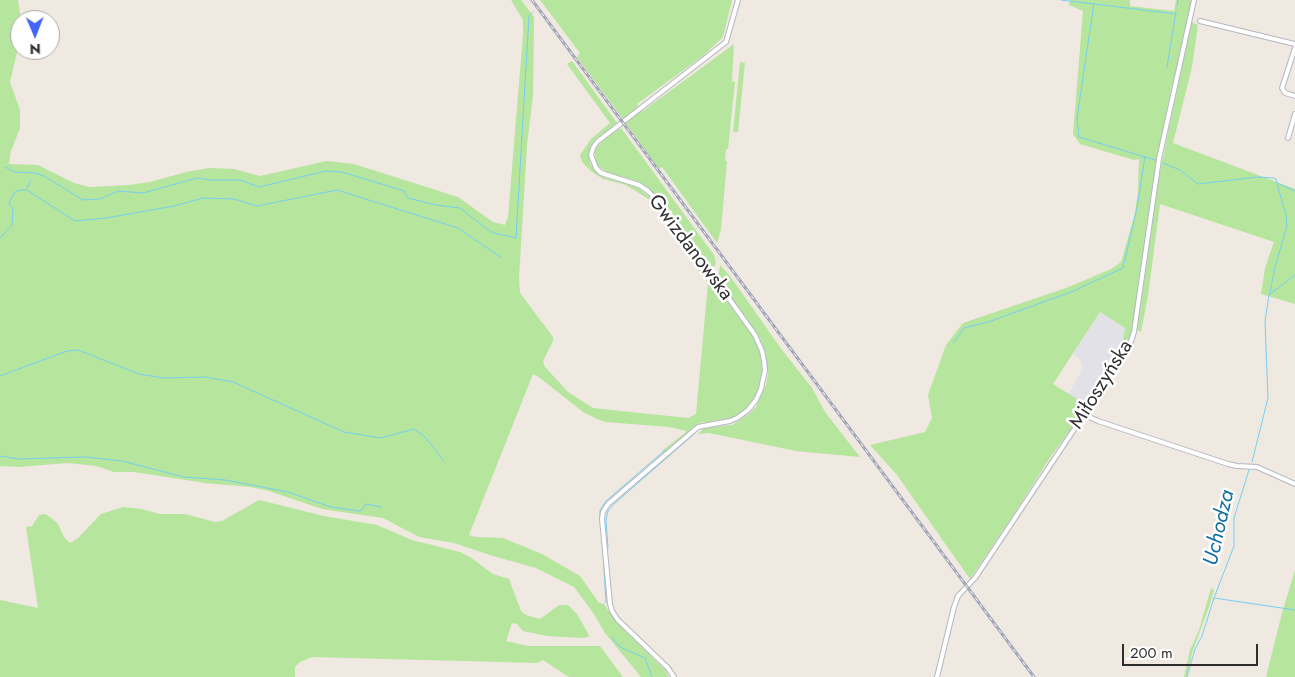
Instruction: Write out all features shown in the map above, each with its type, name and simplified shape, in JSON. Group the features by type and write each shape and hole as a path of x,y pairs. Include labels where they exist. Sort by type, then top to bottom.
{"street":[{"name":"Gwizdanowska","path":"674,677 668,668 618,620 612,611 603,515 608,504 698,427 718,424 737,418 748,410 756,400 761,389 765,370 762,351 759,342 739,312 656,199 639,185 601,173 596,168 591,156 596,142 726,42 738,0"},
{"name":"Miłoszyńska","path":"937,677 958,596 975,578 1085,415 1126,353 1133,336 1159,159 1194,0"},
{"path":"1200,21 1295,46 1282,88 1285,93 1295,96"},
{"path":"1288,138 1295,114"},
{"path":"1085,415 1228,464 1257,467 1295,484"}],"shaded area":[{"path":"1100,312 1125,328 1123,340 1107,364 1113,368 1088,406 1068,394 1083,369 1080,359 1073,354"}],"green space":[{"path":"0,0 18,0 20,10 10,10 10,60 15,60 10,82 20,110 20,128 11,151 9,164 38,165 74,183 89,187 150,182 209,168 234,169 260,176 327,161 354,164 458,197 493,222 505,225 508,217 523,35 523,20 511,0 521,0 534,17 534,26 533,95 527,145 519,278 520,293 553,337 553,341 543,361 545,367 568,392 593,408 688,418 696,414 708,283 650,200 626,185 603,179 582,162 580,155 591,139 610,123 567,64 572,61 617,123 597,138 590,147 590,163 605,178 638,188 654,200 753,336 760,352 761,380 754,399 741,413 732,419 699,423 665,454 662,451 686,431 670,427 605,422 583,412 533,374 469,535 503,538 542,554 580,576 599,603 604,604 616,622 665,670 669,677 641,677 605,633 592,611 574,587 536,568 454,543 419,537 383,518 322,509 269,491 250,487 205,483 134,472 114,472 96,466 68,463 18,467 0,466"},
{"path":"540,0 732,0 723,37 704,55 637,104 639,107 623,119 577,57 580,53"},
{"path":"1070,0 1130,0 1130,6 1174,11 1176,0 1192,0 1178,67 1171,89 1151,194 1136,308 1129,342 1127,343 1123,340 1125,328 1100,312 1053,384 1088,406 1051,456 970,579 897,475 870,445 925,432 932,418 928,395 946,345 963,323 1066,288 1111,269 1121,262 1134,217 1138,193 1139,159 1134,160 1080,144 1073,134 1083,11 1069,5"},
{"path":"1191,22 1198,25 1192,67 1173,143 1295,189 1295,304 1261,294 1265,268 1274,242 1160,204 1148,296 1141,332 1137,330 1159,177"},
{"path":"734,44 732,81 735,82 728,149 726,149 725,161 727,161 721,229 717,243 662,167 659,169 625,122 643,111"},
{"path":"740,62 745,63 738,132 733,132"},
{"path":"621,128 714,255 716,262 713,272 668,210 650,190 634,180 608,173 598,166 595,159 595,150 604,139"},
{"path":"720,265 812,388 825,412 860,457 796,451 709,433 698,434 704,428 732,425 749,414 756,407 766,385 768,373 765,351 760,338 718,279"},
{"path":"259,500 324,516 377,525 412,540 460,552 493,574 509,579 521,611 526,615 540,619 559,605 568,605 577,614 589,635 583,638 547,636 523,631 517,624 512,623 506,641 528,646 600,646 623,677 569,677 543,660 537,663 312,657 300,662 295,667 295,677 0,677 0,600 38,608 26,527 32,526 39,515 45,514 58,524 64,537 70,543 78,538 101,514 123,507 142,509 160,514 185,514 215,522 222,521"},
{"path":"1295,570 1295,677 1266,677 1282,613"},
{"path":"1211,588 1214,590 1210,604 1192,653 1187,677 1184,677 1190,650 1199,630"}],"waterway":[{"path":"1061,0 1176,14"},
{"path":"1177,6 1178,0"},
{"path":"1094,3 1077,118 1079,137 1155,160"},
{"path":"5,167 15,172 35,173 44,176 83,200 100,199 118,191 143,193 197,178 240,180 259,187 326,171 342,172 404,191 408,198 436,205 460,208 494,233 516,238 529,16 533,12"},
{"path":"1167,67 1176,12"},
{"path":"954,342 964,328 991,321 1071,292 1123,268 1137,208 1145,156"},
{"path":"1163,163 1180,170 1198,184 1258,177 1273,178 1276,179 1277,183 1295,191"},
{"path":"27,188 31,180"},
{"path":"1270,293 1275,267 1287,226 1286,215 1277,184"},
{"path":"0,238 12,225 13,210 9,203 15,192 20,190 27,190 75,221 106,218 174,206 203,198 234,199 257,206 337,190 458,228 502,258"},
{"name":"Uchodza","path":"1252,462 1268,398 1265,321 1269,295 1295,275"},
{"path":"0,376 67,351 78,350 139,374 164,378 205,377 233,382 344,432 381,438 414,429 424,436 444,461"},
{"path":"608,548 606,520 608,511 694,434"},
{"path":"600,517 600,510 606,501 665,450"},
{"path":"0,456 19,459 85,457 122,461 184,477 225,480 288,492 331,507 359,511 366,504 381,507"},
{"name":"Uchodza","path":"1187,677 1195,649 1202,636 1234,546 1234,518 1249,470"},
{"path":"602,534 606,603"},
{"path":"1214,598 1295,610"},
{"path":"612,637 624,649 645,658 652,677"}],"railway":[{"path":"532,0 1034,677"}]}
